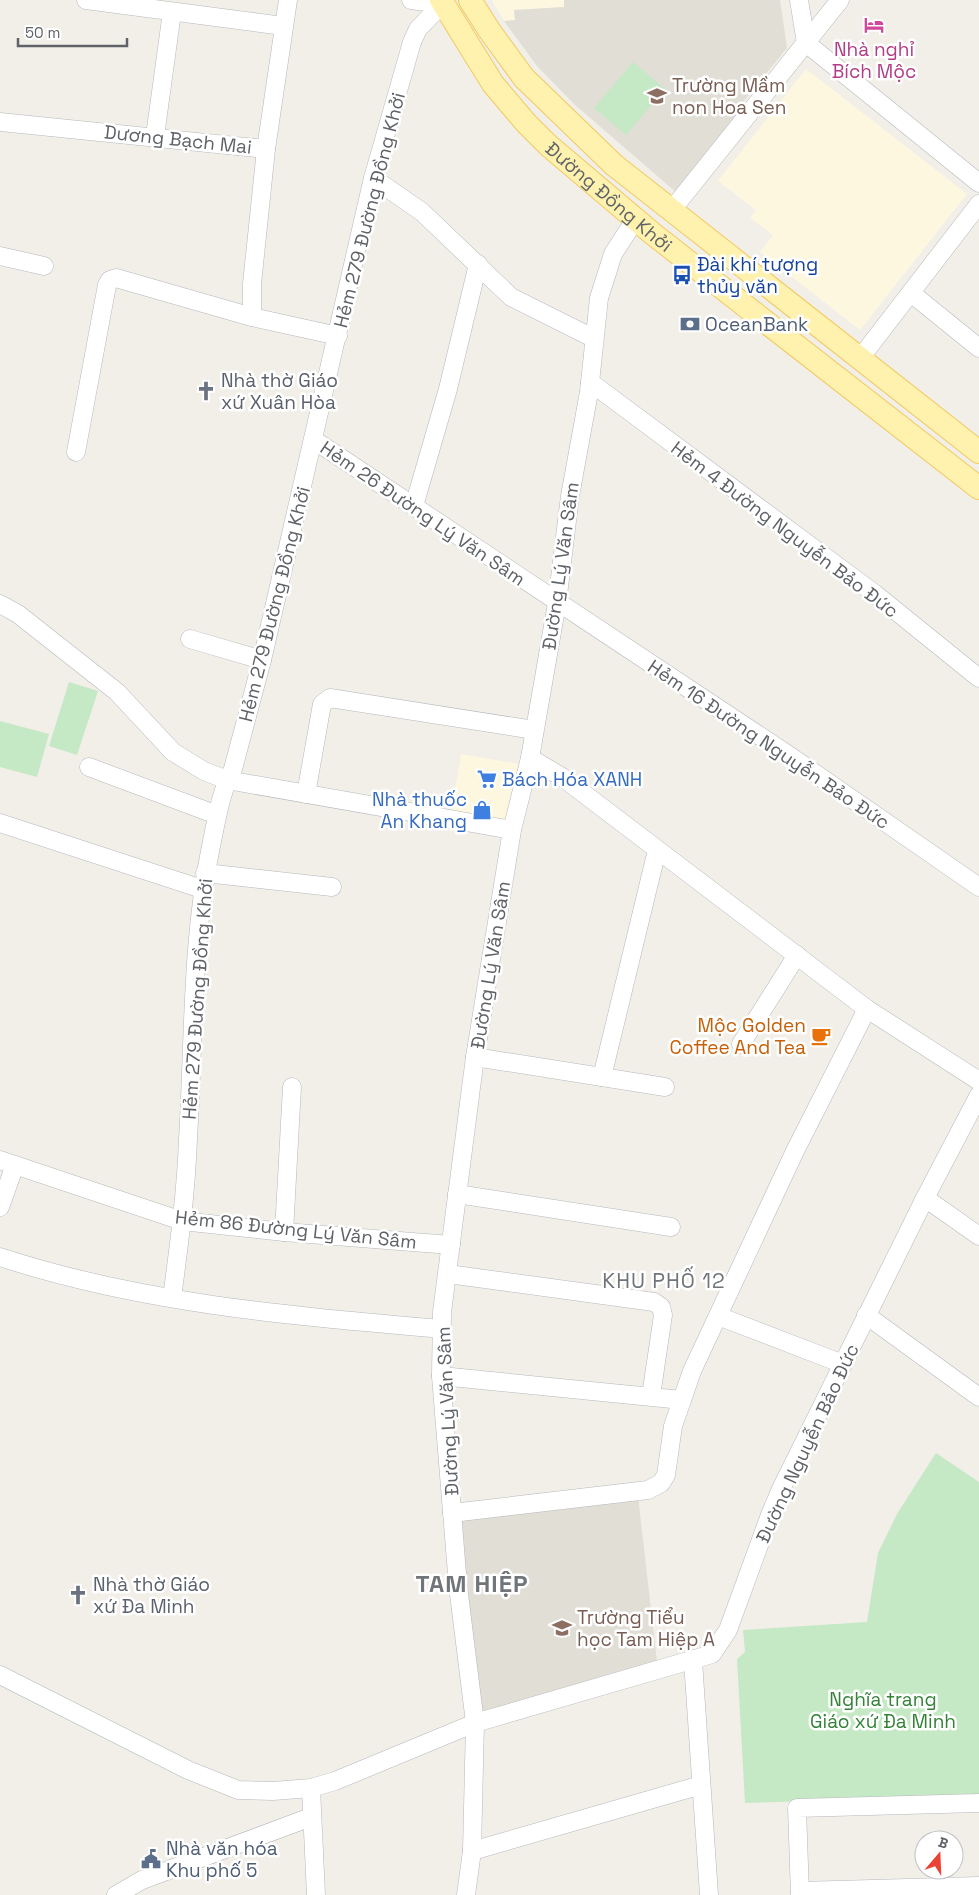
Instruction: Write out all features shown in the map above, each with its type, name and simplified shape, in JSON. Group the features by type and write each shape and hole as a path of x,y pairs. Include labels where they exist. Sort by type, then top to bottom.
{"main road":[{"name":"Đường Đồng Khởi","path":"470,0 488,30 524,78 589,143 652,196 979,452"},
{"name":"Đường Đồng Khởi","path":"441,2 493,84 519,116 548,145 635,220 979,488"},
{"path":"635,220 652,196"},
{"path":"653,234 671,211"}],"street":[{"path":"86,0 283,26"},
{"name":"Dương Bạch Mai","path":"0,122 156,136 266,149 288,0"},
{"path":"411,0 441,2"},
{"path":"799,0 806,43 979,183"},
{"path":"671,211 840,0"},
{"name":"Hẻm 279 Đường Đồng Khởi","path":"172,1298 182,1221 188,1138 193,1008 204,881 217,815 227,780 233,769 262,660 338,336 372,178 412,42 418,30 441,2"},
{"path":"156,136 172,12"},
{"path":"252,317 252,284 266,149"},
{"path":"372,178 422,212 511,297 593,338"},
{"path":"861,358 979,204"},
{"name":"Đường Lý Văn Sâm","path":"466,1895 472,1852 475,1723 459,1597 452,1514 442,1376 442,1329 475,1057 512,830 530,758 557,603 570,496 590,382 593,338 599,298 608,266 623,236 635,220"},
{"path":"0,256 44,266"},
{"path":"414,506 448,389 478,264"},
{"path":"76,452 107,285 110,280 116,278 252,317 338,336"},
{"path":"911,293 979,348"},
{"name":"Hẻm 4 Đường Nguyễn Bảo Đức","path":"590,382 875,594 979,678"},
{"name":"Hẻm 26 Đường Lý Văn Sâm","path":"314,440 557,603"},
{"name":"Hẻm 16 Đường Nguyễn Bảo Đức","path":"557,603 787,754 979,887"},
{"path":"0,604 18,614 117,692 173,752 204,771 227,780 512,830"},
{"path":"190,639 262,660"},
{"path":"306,794 322,704 330,698 534,730"},
{"path":"530,758 562,777 867,1009 979,1080"},
{"path":"89,767 217,815"},
{"path":"0,823 204,881 332,887"},
{"path":"602,1077 657,850"},
{"path":"741,1044 796,955"},
{"path":"452,1514 648,1490 661,1483 666,1475 672,1426 718,1316 795,1151 867,1009"},
{"path":"475,1057 665,1087"},
{"path":"284,1232 292,1087"},
{"name":"Đường Nguyễn Bảo Đức","path":"0,1675 188,1770 238,1790 311,1788 335,1781 475,1723 712,1654 725,1636 770,1515 866,1315 979,1094"},
{"path":"0,1207 8,1163"},
{"name":"Hẻm 86 Đường Lý Văn Sâm","path":"8,1163 182,1221 284,1232 451,1245"},
{"path":"457,1194 671,1227"},
{"path":"925,1198 979,1236"},
{"path":"0,1257 107,1288 236,1309 442,1329"},
{"path":"448,1274 654,1302 661,1307 662,1314 652,1396"},
{"path":"866,1315 979,1397"},
{"path":"718,1316 842,1364"},
{"path":"442,1376 682,1400"},
{"path":"693,1661 709,1895"},
{"path":"472,1852 702,1785"},
{"path":"311,1788 316,1895"},
{"path":"979,1803 797,1808 800,1893 979,1886"},
{"path":"116,1895 142,1880 311,1817"}],"shaded area":[{"path":"492,0 564,0 564,7 514,10 515,20 504,21"},
{"name":"Trường Mầm non Hoa Sen","path":"564,0 780,0 787,48 735,112 739,115 677,193 574,104 537,66 504,21 515,20 514,10 564,7"},
{"path":"806,69 967,194 860,330 760,252 773,235 750,218 756,210 718,181"},
{"name":"Bách Hóa XANH","path":"461,754 519,764 509,824 451,815"},
{"name":"Trường Tiểu học Tam Hiệp A","path":"638,1496 657,1662 482,1712 467,1593 461,1518"}],"green space":[{"path":"633,62 665,89 626,135 594,108"},
{"path":"69,682 98,691 77,755 49,746"},
{"path":"0,721 49,734 37,777 0,767"},
{"name":"Nghĩa trang Giáo xứ Đa Minh","path":"936,1453 979,1482 979,1795 745,1803 737,1659 745,1652 743,1630 867,1622 878,1553 897,1514"}],"place":[{"name":"Nhà nghỉ Bích Mộc","path":"874,25"},
{"name":"Trường Mầm non Hoa Sen","path":"657,96"},
{"name":"Đài khí tượng thủy văn","path":"682,275"},
{"name":"OceanBank","path":"690,324"},
{"name":"Nhà thờ Giáo xứ Xuân Hòa","path":"206,391"},
{"name":"Bách Hóa XANH","path":"487,779"},
{"name":"Nhà thuốc An Khang","path":"482,810"},
{"name":"Mộc Golden Coffee And Tea","path":"821,1036"},
{"name":"Nhà thờ Giáo xứ Đa Minh","path":"78,1595"},
{"name":"Trường Tiểu học Tam Hiệp A","path":"562,1628"},
{"name":"Nhà văn hóa Khu phố 5","path":"151,1859"}],"district":[{"name":"KHU PHỐ 12","path":"664,1281"},
{"name":"TAM HIỆP","path":"472,1584"}]}
